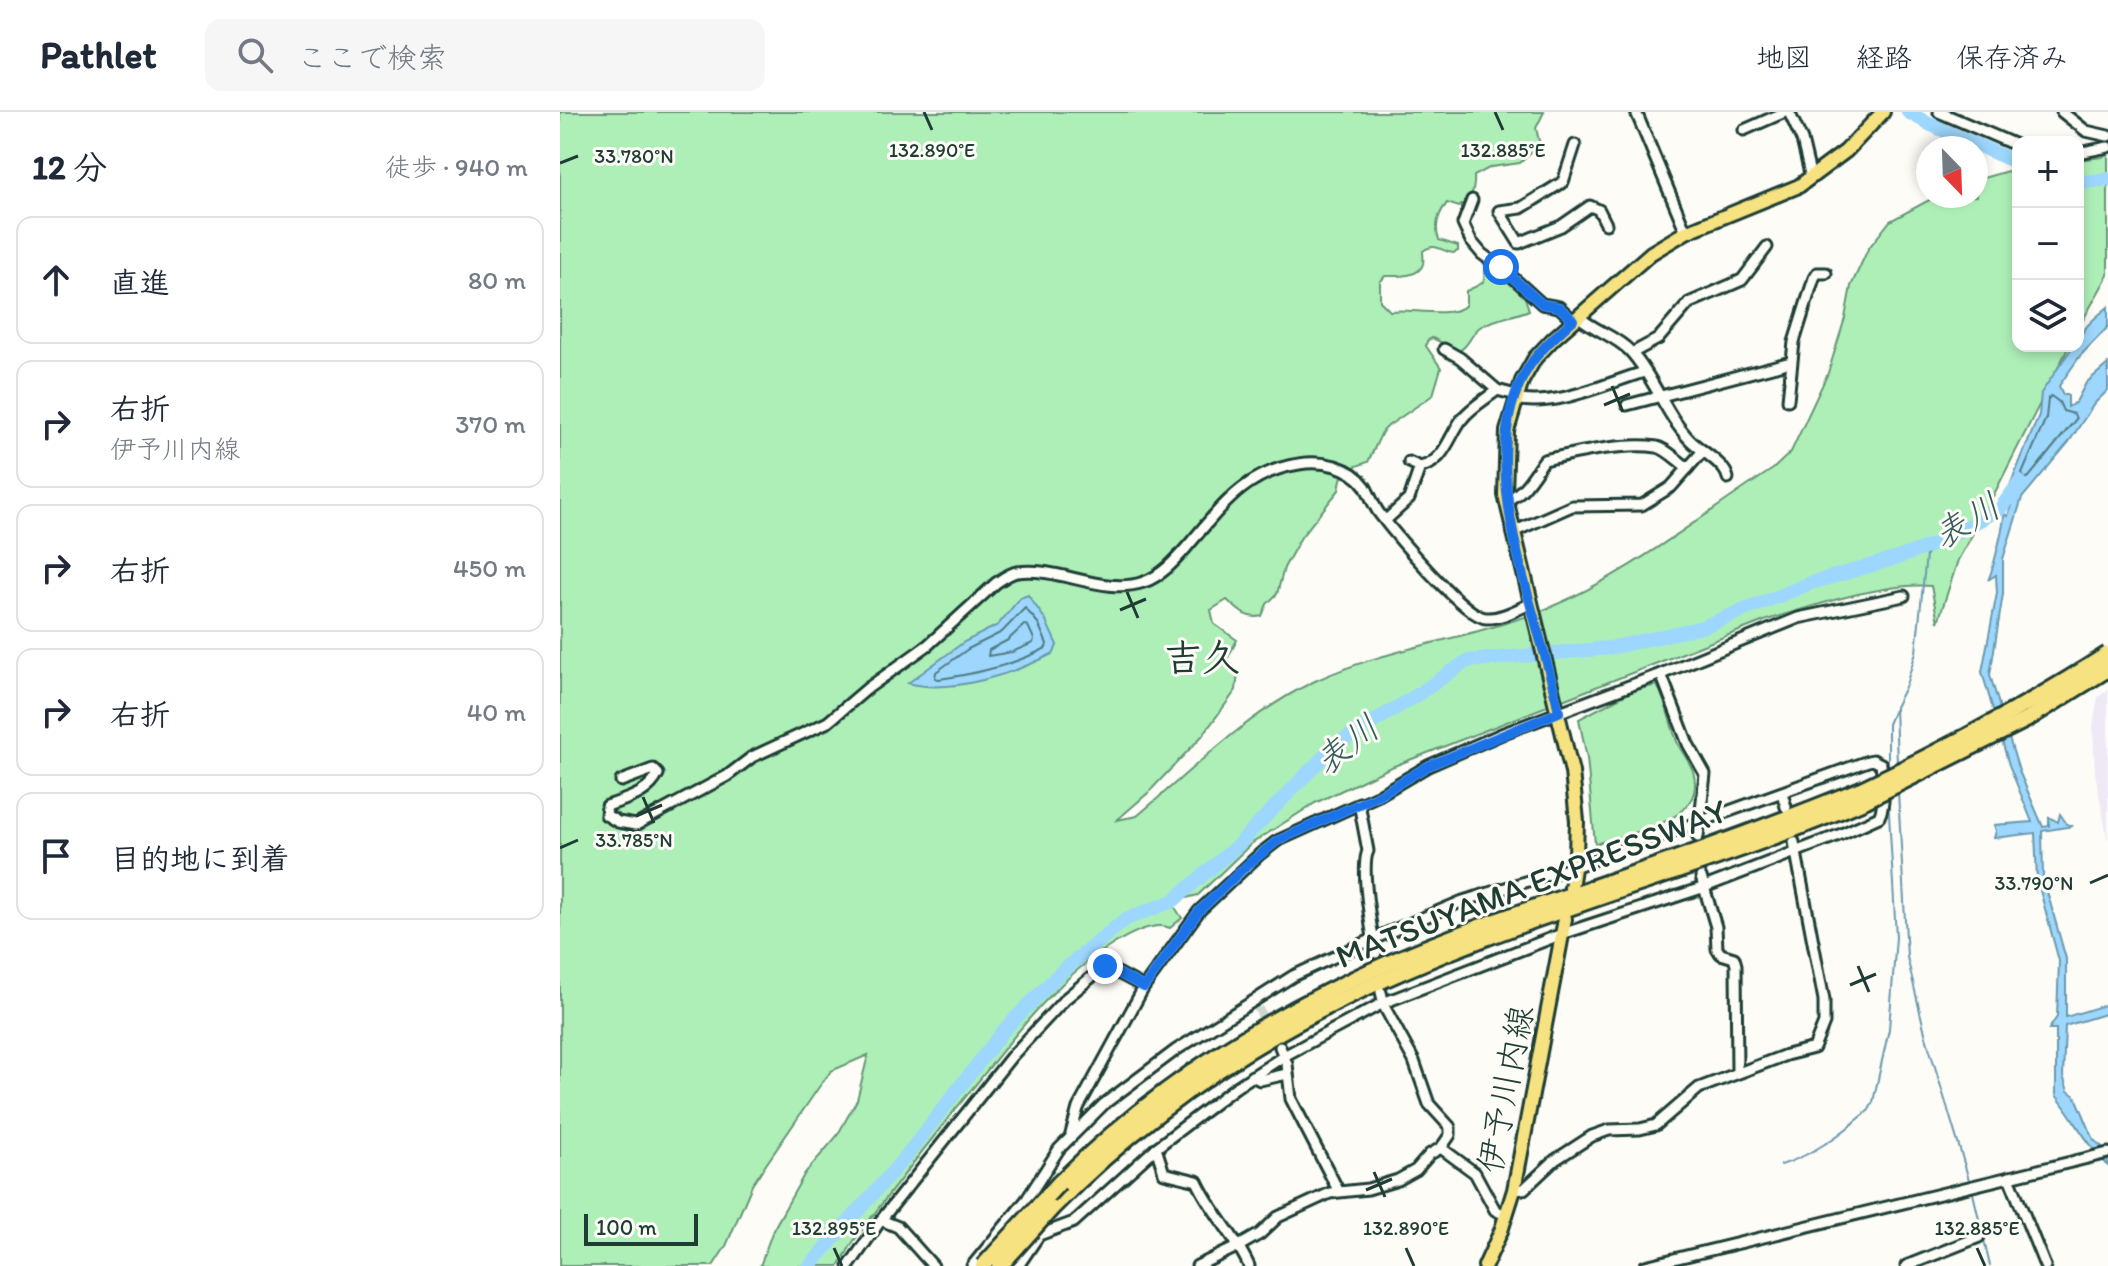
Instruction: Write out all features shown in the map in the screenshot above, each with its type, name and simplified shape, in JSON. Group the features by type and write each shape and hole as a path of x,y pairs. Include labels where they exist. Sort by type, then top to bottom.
{"highway":[{"name":"MATSUYAMA EXPRESSWAY","path":"983,1266 1087,1155 1174,1085 1237,1042 1330,990 1483,926 1864,795 2020,708 2108,654"},
{"name":"MATSUYAMA EXPRESSWAY","path":"1000,1266 1052,1208 1134,1132 1232,1060 1336,1002 1488,938 1754,845 2026,720 2108,669"}],"main road":[{"path":"1571,888 1577,821 1575,788 1506,500 1506,445 1516,397 1535,358 1575,318 1651,253 1686,232 1772,199 1811,178 1846,151 1883,112"},
{"name":"伊予川内線","path":"1485,1266 1507,1216 1514,1190 1565,919"}],"street":[{"path":"1636,112 1686,232"},
{"path":"1744,130 1787,112 1802,140 1811,178"},
{"path":"1939,112 2012,143"},
{"path":"2062,112 2086,131 2108,136"},
{"path":"1575,145 1563,182 1521,208 1499,211 1519,243 1561,226 1590,206 1599,210 1606,224"},
{"path":"2084,152 2108,147"},
{"path":"1472,200 1463,224 1475,247 1542,304 1559,307 1632,353 1680,429 1702,452 1725,469 1728,478"},
{"path":"1632,353 1658,339 1689,303 1742,280 1767,247"},
{"path":"1788,400 1791,362 1814,278 1817,273 1826,273"},
{"path":"1444,349 1460,358 1497,390 1529,402 1561,397 1644,372"},
{"path":"1627,405 1791,362"},
{"path":"1409,462 1420,467 1432,463 1445,449 1463,417 1497,390"},
{"path":"1506,500 1512,499 1522,489 1544,460 1584,452 1614,447 1660,447 1688,468"},
{"path":"1513,532 1572,506 1642,505 1664,493 1702,452"},
{"path":"621,781 653,769 658,774 650,786 639,794 607,806 606,815 631,825 654,817 727,776 752,757 828,722 868,688 928,645 996,583 1017,572 1044,573 1110,585 1130,585 1153,578 1179,555 1232,496 1259,475 1300,463 1338,467 1354,475 1365,486 1378,512 1452,596 1478,616 1495,617 1532,605"},
{"path":"1386,520 1409,499 1420,467"},
{"path":"1071,1134 1078,1108 1144,987 1199,911 1260,854 1300,829 1359,803 1428,766 1558,709 1661,674 1798,618 1904,596"},
{"path":"1661,674 1688,744 1705,774 1698,837"},
{"path":"972,1266 1027,1199 1049,1162 1071,1134 1104,1104 1176,1050 1255,1005 1293,976 1463,901 1574,867 1868,761 1881,764 1883,799 1879,817 1795,853 1701,883 1382,997 1282,1052 1156,1148 1074,1222 1039,1235 1018,1266"},
{"path":"1782,793 1786,807"},
{"path":"1359,803 1368,851 1365,871 1376,953"},
{"path":"1514,1190 1524,1189 1555,1160 1592,1136 1609,1130 1656,1125 1699,1088 1737,1072 1814,1048 1824,1023 1824,1000 1794,842"},
{"path":"1701,883 1714,920 1718,951 1734,958 1736,965 1737,1072"},
{"path":"849,1266 881,1220 1011,1057 1065,999 1105,966 1144,987"},
{"path":"1197,1266 1260,1234 1278,1217 1338,1190 1358,1191 1398,1180 1416,1170 1430,1154 1441,1148 1450,1135 1450,1127 1429,1104 1404,1039 1382,997"},
{"path":"1282,1052 1288,1089 1295,1108 1338,1190"},
{"path":"1252,1076 1260,1080 1287,1074"},
{"path":"1156,1148 1164,1173 1197,1181 1249,1266"},
{"path":"1441,1148 1475,1173 1495,1210 1507,1216"},
{"path":"1645,1266 2108,1153"},
{"path":"2009,1177 2045,1266"},
{"path":"1027,1199 1039,1235"},
{"path":"881,1220 898,1227 930,1262"},
{"path":"1906,1266 1979,1237"}],"shaded area":[{"path":"2108,690 2108,842 2095,773 2093,725 2098,697"}],"green space":[{"path":"560,112 1544,112 1536,128 1540,145 1520,163 1491,167 1474,176 1473,190 1467,200 1459,207 1447,203 1444,207 1437,225 1439,240 1458,246 1458,251 1453,253 1435,247 1427,248 1423,251 1421,269 1417,272 1385,276 1380,282 1380,301 1390,311 1451,311 1466,305 1466,291 1483,282 1485,263 1488,262 1523,292 1529,310 1480,327 1459,351 1432,338 1427,341 1426,346 1441,368 1433,395 1382,432 1368,462 1348,469 1341,479 1339,490 1301,537 1284,568 1277,594 1267,604 1262,616 1247,615 1227,600 1211,610 1214,624 1237,640 1225,663 1238,673 1236,690 1202,736 1148,793 1117,820 1137,816 1244,725 1290,694 1343,669 1546,609 1606,580 1773,469 1791,452 1828,373 1851,286 1868,249 1890,221 1916,207 1988,208 1988,177 2012,170 2012,352 2066,352 1958,560 1938,622 1931,586 1893,587 1805,608 1767,620 1389,768 1315,803 1251,844 1198,895 1182,899 1174,906 1182,918 1170,928 1158,926 1129,935 1097,955 1061,985 932,1138 853,1242 839,1266 760,1266 773,1230 805,1173 837,1136 857,1100 868,1055 831,1071 819,1087 752,1185 726,1246 713,1266 560,1266"},
{"path":"2108,153 2108,275 2084,318 2084,159"},
{"path":"1657,685 1678,744 1693,771 1695,789 1689,803 1662,823 1595,844 1587,758 1579,719 1632,691"}],"water":[{"path":"2108,307 2108,327 2084,352 2084,331"},
{"path":"2069,352 2084,352 2059,386 2063,395 2068,395 2068,407 2076,402 2086,383 2108,364 2108,390 2022,498 2003,559 2003,594 1990,675 2019,771 2043,827 2049,826 2049,817 2058,822 2060,814 2067,824 2073,826 2042,831 2043,877 2066,959 2066,1017 2108,1004 2108,1013 2065,1026 2063,1076 2068,1091 2076,1097 2094,1140 2108,1152 2108,1166 2056,1095 2056,1029 2049,1029 2057,1017 2059,961 2037,879 2035,833 1994,838 1994,825 2032,822 2009,765 1982,672 1997,593 1996,575 1988,580 2004,514 2008,516 2011,505 2009,488 2039,415 2041,393"},
{"path":"1028,595 1045,619 1057,645 1054,653 983,680 944,686 908,683 964,642 998,625 1020,598"}],"waterway":[{"path":"1908,112 2012,160"},
{"path":"2084,182 2108,179"},
{"name":"表川","path":"810,1266 907,1155 1004,1030 1060,973 1126,919 1173,901 1238,845 1334,746 1467,661 1610,648 1702,627 1811,583 1935,544 2000,509 2020,482"},
{"path":"1897,764 1895,707 1906,685 1916,652 1926,555 1935,544"},
{"path":"1888,770 1888,724 1894,710"},
{"path":"1898,791 1907,957 1926,1037 1970,1183"},
{"path":"1781,1165 1828,1142 1869,1110 1873,1102 1889,1029 1896,937 1888,796"},
{"path":"1972,1189 1990,1266"}],"tunnel":[{"path":"1258,1008 1268,1027"}],"district":[{"name":"吉久","path":"1202,658"}],"route":[{"path":"1105,966 1144,987 1199,911 1277,841 1379,795 1428,766 1559,712 1517,550 1505,495 1504,469 1511,416 1526,372 1540,352 1573,320 1559,307 1542,304 1501,267"}]}
